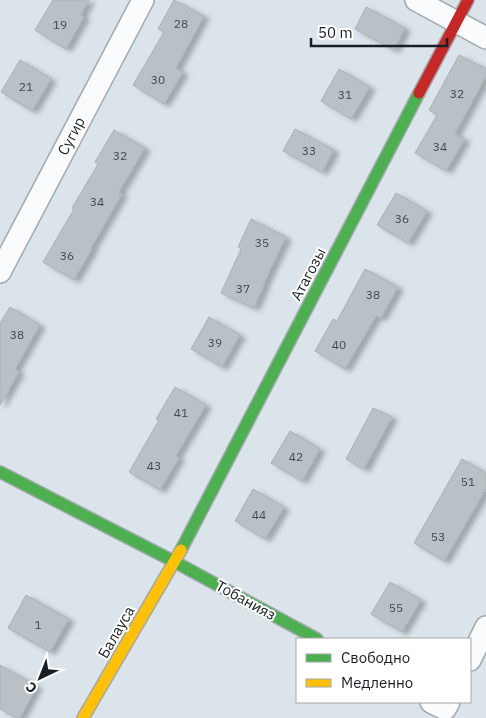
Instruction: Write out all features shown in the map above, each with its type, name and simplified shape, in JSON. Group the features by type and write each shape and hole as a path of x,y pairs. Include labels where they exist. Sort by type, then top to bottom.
{"street":[{"name":"Сугир","path":"0,272 143,0"},
{"path":"416,0 486,38"},
{"name":"Атагозы","path":"175,562 468,0"},
{"name":"Тобанияз","path":"0,472 175,562 314,638"},
{"name":"Балауса","path":"83,718 175,562"},
{"path":"471,658 486,627"},
{"path":"433,703 445,709 448,703"}],"building":[{"path":"53,0 89,0 81,15 84,17 66,49 35,30"},
{"path":"174,0 204,16 176,68 183,72 164,104 133,85 164,32 158,29"},
{"path":"366,7 405,28 394,50 355,29"},
{"path":"459,55 486,69 486,76 455,134 465,139 446,171 415,153 437,115 429,110"},
{"path":"20,60 51,79 32,111 1,92"},
{"path":"339,69 370,87 351,119 321,101"},
{"path":"295,129 334,150 322,172 283,151"},
{"path":"114,130 145,148 119,192 122,194 74,280 43,262 74,209 72,208 98,164 95,162"},
{"path":"396,193 427,211 408,243 377,225"},
{"path":"251,219 286,237 254,308 221,293 241,249 238,247"},
{"path":"365,269 398,287 381,318 376,316 345,369 315,351 333,319 337,321"},
{"path":"10,307 40,325 15,369 19,372 0,405 0,323"},
{"path":"209,317 240,335 222,367 191,349"},
{"path":"175,387 206,405 176,456 179,458 160,490 129,472 159,420 156,419"},
{"path":"373,408 392,417 364,469 346,459"},
{"path":"290,431 320,449 302,481 271,463"},
{"path":"462,459 486,473 486,489 444,561 414,543"},
{"path":"253,489 284,507 265,539 235,521"},
{"path":"390,582 421,600 402,632 371,614"},
{"path":"26,595 69,619 50,652 8,628"},
{"path":"0,665 37,686 20,718 0,709"}],"traffic: fast":[{"path":"181,550 419,93"},
{"path":"0,472 175,562 315,638"}],"traffic: slow":[{"path":"83,718 181,550"}],"traffic: jam":[{"path":"419,93 468,0"}]}
